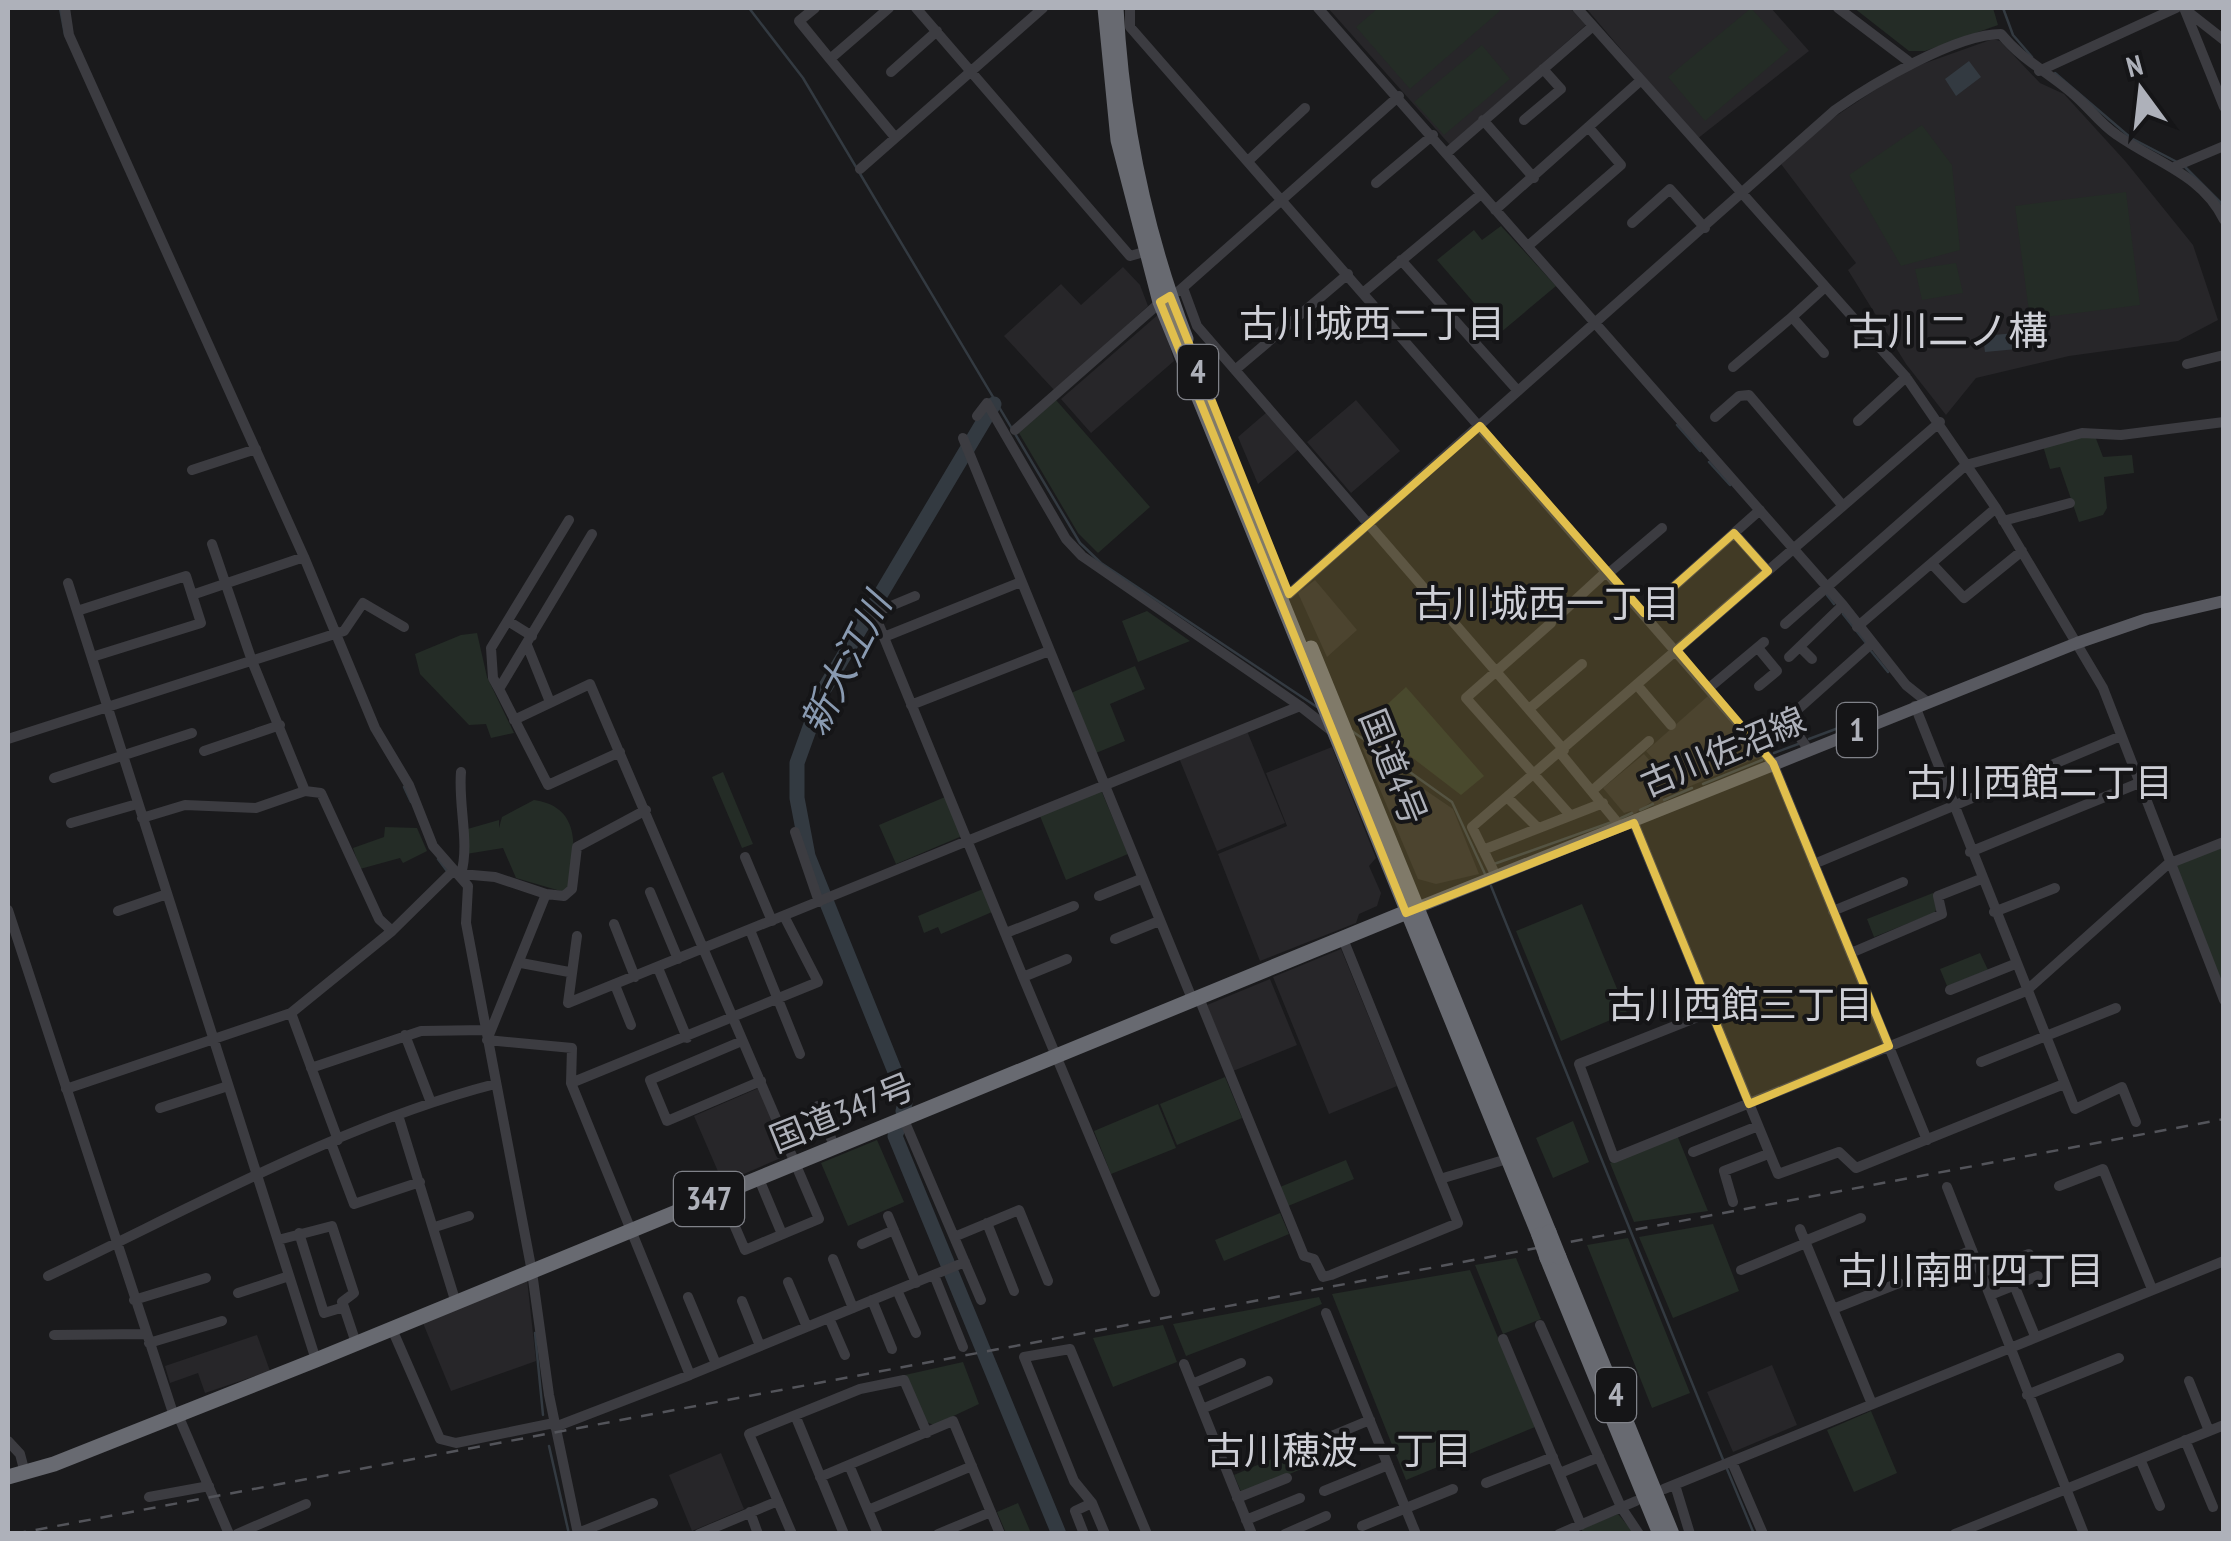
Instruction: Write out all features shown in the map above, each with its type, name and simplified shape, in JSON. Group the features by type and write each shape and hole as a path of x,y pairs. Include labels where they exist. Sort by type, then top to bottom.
{"highway":[{"name":"国道4号","path":"1105,8 1118,140 1144,252 1171,295 1289,594 1335,723"},
{"name":"国道4号","path":"1116,8 1130,140 1171,295 1335,723 1544,1234 1660,1534"},
{"name":"国道4号","path":"1412,910 1507,1159 1544,1234"},
{"name":"国道347号","path":"8,1477 316,1360 1412,910"},
{"name":"国道4号","path":"1553,1257 1672,1534"}],"main road":[{"name":"古川佐沼線","path":"1412,910 2077,643 2147,619 2224,601"}],"street":[{"path":"65,8 69,35 304,557 375,728 409,785 433,846 468,886 466,923 532,1272 555,1426 578,1533 653,1503"},
{"path":"815,8 799,22 894,136"},
{"path":"830,59 889,8"},
{"path":"916,8 1130,256 1144,252"},
{"path":"860,169 1043,8"},
{"path":"1130,8 1130,27 1773,763 1927,1140"},
{"path":"1318,8 1843,605 1920,704 1952,807 2075,1109 2122,1087 2136,1122"},
{"path":"1577,8 1906,377 1940,422 2103,688 2168,864 2224,1000"},
{"path":"1838,8 1908,61"},
{"path":"2182,8 2224,40"},
{"path":"2045,69 2182,8"},
{"path":"2182,8 2224,107"},
{"path":"2196,18 2206,8"},
{"path":"1448,152 1593,26"},
{"path":"891,72 937,32"},
{"path":"1289,594 1742,197 1834,110 1885,75 1912,64 2001,34 2070,91 2114,134 2178,165 2202,189 2224,220"},
{"path":"1524,120 1560,89 1543,68"},
{"path":"1495,210 1590,130 1606,109 1640,81"},
{"path":"1015,430 1399,96"},
{"path":"1248,161 1304,108"},
{"path":"1483,120 1534,178"},
{"path":"1528,246 1621,165 1590,130"},
{"path":"1376,184 1433,135"},
{"path":"2178,165 2224,146"},
{"path":"1632,223 1670,188 1705,228"},
{"path":"1364,292 1481,194"},
{"path":"1402,260 1518,391"},
{"path":"1235,370 1348,274"},
{"path":"1733,368 1824,288"},
{"path":"1171,295 1496,670 1603,803 1628,825 1768,1154 1780,1174 1839,1152 1856,1168 2064,1084"},
{"path":"1792,316 1824,353"},
{"path":"2187,364 2223,357"},
{"path":"1858,420 1906,377"},
{"path":"1715,417 1739,396 1749,395 1844,506"},
{"path":"982,409 998,424 1066,539 1082,556 1300,706 1335,723"},
{"path":"1496,876 1472,827 1940,422"},
{"path":"1785,624 1966,465 2082,432 2121,434 2224,422"},
{"path":"964,442 1159,921 1304,1256 1314,1259 1323,1278 1458,1224 1344,940"},
{"path":"192,470 256,449"},
{"path":"2004,521 2070,503"},
{"path":"1857,627 1996,508"},
{"path":"1644,613 1760,510"},
{"path":"569,520 489,657 499,690 548,786 620,752"},
{"path":"1570,814 1466,698 1662,528"},
{"path":"1734,533 1768,571"},
{"path":"499,690 592,534"},
{"path":"212,544 252,661 305,791"},
{"path":"1932,564 1964,598 2022,552"},
{"path":"192,595 304,557"},
{"path":"77,611 186,576 201,622 92,658"},
{"path":"884,637 1021,582"},
{"path":"68,583 316,1360"},
{"path":"915,596 874,613 1155,1292"},
{"path":"8,739 344,631 363,603 404,627"},
{"path":"1758,686 1843,605"},
{"path":"508,621 529,641 550,702"},
{"path":"1808,749 1787,719 1871,644"},
{"path":"1709,688 1761,645 1783,664"},
{"path":"1800,646 1812,659"},
{"path":"911,706 1049,651"},
{"path":"1529,709 1582,664"},
{"path":"514,720 590,684 819,1219 745,1250 721,1194"},
{"path":"1637,685 1671,725"},
{"path":"576,936 568,1004 1300,706"},
{"path":"204,750 280,725"},
{"path":"54,778 192,733"},
{"path":"1814,864 2121,736"},
{"path":"1593,790 1649,741"},
{"path":"66,1089 291,1013 392,930 466,860 458,803 460,772"},
{"path":"1970,852 2139,782"},
{"path":"142,818 185,804 256,808 305,791 321,793 378,919 392,930"},
{"path":"1508,798 1538,828"},
{"path":"1484,850 1603,803"},
{"path":"72,823 137,804"},
{"path":"457,872 496,877 555,897 572,891 576,853 582,842 646,810"},
{"path":"796,832 823,900"},
{"path":"1710,1012 1579,1064 1614,1158 2026,991 2168,864 2224,842"},
{"path":"745,857 772,921"},
{"path":"1099,896 1141,879"},
{"path":"1851,954 1942,914 1938,896 1981,879"},
{"path":"1834,911 1903,882"},
{"path":"1994,912 2055,888"},
{"path":"650,892 678,959"},
{"path":"118,911 167,894"},
{"path":"486,1035 521,963 546,894"},
{"path":"1006,933 1074,906"},
{"path":"8,910 147,1339 227,1533 306,1504"},
{"path":"572,1083 818,982 787,915"},
{"path":"1114,939 1159,921"},
{"path":"614,924 635,977"},
{"path":"750,930 800,1054"},
{"path":"1023,977 1067,959"},
{"path":"521,963 569,972"},
{"path":"1950,990 2015,964"},
{"path":"658,968 687,1038"},
{"path":"615,985 631,1025"},
{"path":"1982,1062 2116,1008"},
{"path":"291,1013 354,1204 420,1182"},
{"path":"310,1068 406,1035 435,1030 572,1048 572,1083 690,1375"},
{"path":"406,1035 430,1100"},
{"path":"742,1041 650,1080 667,1121 761,1081"},
{"path":"48,1276 430,1100 495,1084"},
{"path":"160,1108 228,1086"},
{"path":"818,1106 835,1148"},
{"path":"398,1114 456,1303"},
{"path":"904,1120 954,1237 960,1264 981,1300"},
{"path":"1692,1152 1758,1126"},
{"path":"1734,1202 1724,1171 1768,1154"},
{"path":"1440,1179 1507,1159"},
{"path":"2059,1186 2103,1169 2152,1289"},
{"path":"759,1179 782,1234"},
{"path":"1947,1187 2084,1534"},
{"path":"954,1237 1019,1210 1048,1281"},
{"path":"434,1228 469,1216"},
{"path":"888,1216 916,1282"},
{"path":"1740,1270 1861,1218"},
{"path":"987,1223 1014,1291"},
{"path":"278,1240 332,1226 354,1292 342,1302 356,1343"},
{"path":"1800,1229 1872,1404"},
{"path":"862,1244 894,1230"},
{"path":"299,1233 324,1313 344,1307"},
{"path":"1918,1272 1972,1250"},
{"path":"1982,1273 2030,1254"},
{"path":"833,1258 854,1308"},
{"path":"1690,1534 1670,1487 2224,1261"},
{"path":"392,1328 440,1439 456,1442 555,1426 960,1264"},
{"path":"937,1274 963,1347"},
{"path":"238,1293 289,1276"},
{"path":"1990,1295 2038,1276"},
{"path":"134,1300 206,1278"},
{"path":"788,1282 807,1327"},
{"path":"1833,1310 1898,1283"},
{"path":"2014,1286 2035,1336"},
{"path":"898,1290 916,1334"},
{"path":"688,1297 716,1364"},
{"path":"872,1300 892,1349"},
{"path":"742,1301 760,1346"},
{"path":"1326,1313 1415,1533"},
{"path":"829,1318 845,1355"},
{"path":"54,1335 147,1339 222,1321"},
{"path":"1540,1326 1622,1507 1639,1534"},
{"path":"1503,1339 1580,1528"},
{"path":"1104,1534 1092,1503 1074,1481 1024,1357 1070,1349 1147,1534"},
{"path":"2027,1396 2119,1358"},
{"path":"1184,1364 1252,1534"},
{"path":"1192,1384 1242,1364"},
{"path":"792,1534 749,1434 860,1389 904,1380 926,1433"},
{"path":"2188,1381 2209,1430"},
{"path":"1202,1409 1268,1382"},
{"path":"795,1415 844,1534"},
{"path":"1306,1447 1370,1420"},
{"path":"820,1477 954,1422 1000,1534"},
{"path":"1955,1534 2224,1425"},
{"path":"2185,1440 2213,1507"},
{"path":"8,1442 20,1454 25,1473"},
{"path":"1486,1483 1553,1457"},
{"path":"1560,1473 1599,1457"},
{"path":"2140,1458 2160,1506"},
{"path":"1728,1463 1763,1534"},
{"path":"849,1465 878,1534"},
{"path":"1324,1491 1388,1465"},
{"path":"868,1510 972,1466"},
{"path":"1238,1498 1287,1478"},
{"path":"149,1497 208,1486"},
{"path":"1362,1526 1453,1488"},
{"path":"1246,1520 1300,1498"},
{"path":"699,1534 778,1501"},
{"path":"1559,1534 1636,1501"},
{"path":"1084,1534 1074,1511 1092,1503"},
{"path":"750,1512 758,1534"},
{"path":"938,1534 991,1512"},
{"path":"1284,1534 1326,1516"}],"highlighted area":[{"path":"1170,296 1289,594 1480,426 1644,613 1734,533 1768,571 1677,650 1773,763 1889,1046 1749,1104 1634,823 1406,913 1160,302"}],"shaded area":[{"path":"1328,8 1570,8 1586,25 1450,145"},
{"path":"1378,8 1500,11 1410,89 1356,27"},
{"path":"1586,8 1771,8 1809,51 1697,139"},
{"path":"1751,8 1789,50 1705,121 1668,77"},
{"path":"1854,8 1993,8 1998,25 1925,51 1909,51"},
{"path":"1993,39 2000,41 2040,83 2064,94 2193,245 2218,320 2178,341 2069,356 1976,378 1946,415 1906,364 1848,270 1856,263 1781,164 1827,122 1903,71"},
{"path":"1482,45 1510,79 1444,135 1414,102"},
{"path":"1969,61 1981,77 1956,96 1945,79"},
{"path":"1922,125 1952,165 1960,250 1901,266 1849,175"},
{"path":"2126,192 2140,305 2030,319 2015,206"},
{"path":"1501,226 1556,286 1500,333 1437,260 1474,230 1482,240"},
{"path":"1956,263 1963,293 1922,300 1915,269"},
{"path":"1123,267 1140,285 1148,306 1055,391 1004,336 1061,284 1081,305"},
{"path":"1160,313 1174,361 1091,433 1061,399"},
{"path":"2015,333 2017,349 1985,352 1983,336"},
{"path":"1056,400 1150,507 1098,553 1078,533 1019,433"},
{"path":"1356,400 1400,451 1351,493 1307,442"},
{"path":"1267,412 1299,449 1258,484 1238,437"},
{"path":"2082,435 2095,436 2103,457 2132,455 2134,473 2104,477 2107,508 2103,515 2079,522 2060,467 2050,469 2043,446"},
{"path":"1315,580 1357,630 1327,657 1298,593"},
{"path":"1147,611 1190,641 1138,662 1122,621"},
{"path":"477,633 487,677 514,733 491,738 486,724 469,725 420,674 415,654 461,635"},
{"path":"1135,666 1145,689 1110,704 1125,741 1096,753 1071,693"},
{"path":"1406,687 1484,776 1461,795 1367,723"},
{"path":"1708,696 1762,756 1681,790 1646,751"},
{"path":"1247,731 1285,823 1217,851 1179,758"},
{"path":"1332,747 1376,858 1369,866 1381,893 1377,906 1359,914 1356,923 1260,961 1218,854 1287,826 1266,773"},
{"path":"1362,747 1453,809 1479,874 1436,884 1418,879"},
{"path":"1644,754 1677,792 1663,797 1665,802 1654,806 1651,802 1633,815 1631,811 1624,813 1603,788"},
{"path":"723,772 753,844 742,848 712,777"},
{"path":"1101,790 1128,854 1066,880 1040,816"},
{"path":"945,797 962,836 896,864 879,825"},
{"path":"534,800 561,811 572,833 571,874 569,888 564,892 516,878 503,848 466,854 464,830 499,820 499,828 502,817"},
{"path":"385,827 417,828 427,851 403,863 400,858 360,869 353,848 384,837"},
{"path":"2223,845 2223,997 2176,863"},
{"path":"983,889 992,912 941,934 938,927 924,933 918,916"},
{"path":"1933,893 1939,906 1934,913 1874,937 1867,919"},
{"path":"1582,904 1627,1013 1561,1041 1516,931"},
{"path":"1341,949 1397,1086 1329,1114 1273,977"},
{"path":"1980,953 1988,970 1947,986 1940,969"},
{"path":"1270,979 1297,1045 1233,1071 1207,1005"},
{"path":"1225,1077 1242,1118 1177,1145 1160,1104"},
{"path":"761,1087 790,1154 723,1183 694,1116"},
{"path":"1158,1104 1176,1148 1111,1174 1094,1131"},
{"path":"1573,1121 1589,1162 1553,1178 1536,1138"},
{"path":"1677,1135 1708,1211 1634,1222 1610,1163"},
{"path":"877,1140 904,1202 848,1226 821,1163"},
{"path":"1346,1160 1354,1179 1288,1206 1280,1187"},
{"path":"1280,1213 1289,1234 1224,1261 1215,1240"},
{"path":"1713,1224 1739,1291 1673,1318 1639,1237"},
{"path":"1628,1238 1690,1393 1652,1408 1587,1245"},
{"path":"1516,1258 1541,1319 1503,1334 1475,1265"},
{"path":"1470,1270 1535,1427 1406,1480 1332,1294"},
{"path":"527,1279 536,1361 451,1391 423,1323"},
{"path":"1319,1297 1322,1304 1186,1356 1173,1324"},
{"path":"1163,1325 1177,1362 1113,1387 1093,1338"},
{"path":"257,1335 270,1371 205,1393 198,1373 170,1383 165,1366"},
{"path":"963,1362 979,1404 934,1425 926,1422 905,1375"},
{"path":"1772,1365 1797,1425 1733,1452 1707,1392"},
{"path":"1871,1411 1897,1473 1854,1492 1827,1430"},
{"path":"1297,1448 1306,1467 1242,1494 1234,1475"},
{"path":"721,1453 744,1509 692,1531 669,1475"},
{"path":"1018,1503 1031,1533 1006,1533 997,1512"},
{"path":"1618,1514 1634,1533 1584,1533 1581,1529"}],"waterway":[{"path":"60,8 65,35"},
{"path":"749,8 803,78 1080,543 1101,563 1317,707"},
{"path":"2003,8 2013,35 2032,57"},
{"path":"2055,73 2131,138 2177,162"},
{"path":"2184,166 2224,206"},
{"name":"新大江川","path":"903,1111 906,1099 808,856 797,798 797,763 823,691 994,404"},
{"path":"1677,425 1700,451"},
{"path":"1709,462 1730,485"},
{"path":"1827,595 1834,604"},
{"path":"1843,614 1866,643"},
{"path":"1871,651 1888,672"},
{"path":"1809,739 1841,727"},
{"path":"1352,731 1452,802 1485,874"},
{"path":"1774,753 1801,743"},
{"path":"1703,784 1762,760"},
{"path":"404,787 411,802"},
{"path":"1664,800 1692,788"},
{"path":"1640,810 1653,804"},
{"path":"1621,818 1632,813"},
{"path":"1494,864 1612,822"},
{"path":"438,859 447,871"},
{"path":"1491,886 1724,1462"},
{"name":"新大江川","path":"897,1131 895,1136 1059,1534"},
{"path":"535,1333 543,1415"},
{"path":"549,1446 569,1534"},
{"path":"1727,1469 1754,1534"}],"railway":[{"path":"14,1534 2224,1119"}],"district":[{"name":"古川城西二丁目","path":"1372,324"},
{"name":"古川二ノ構","path":"1948,331"},
{"name":"古川城西一丁目","path":"1547,604"},
{"name":"古川西館二丁目","path":"2040,783"},
{"name":"古川西館三丁目","path":"1740,1005"},
{"name":"古川南町四丁目","path":"1971,1271"},
{"name":"古川穂波一丁目","path":"1339,1451"}]}
